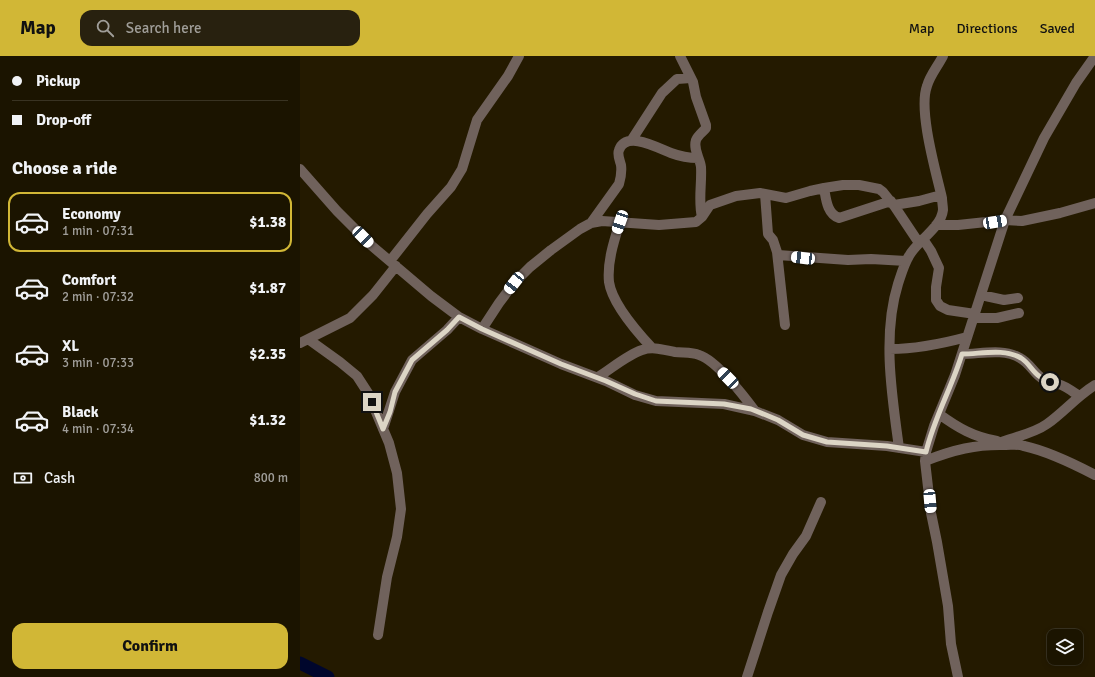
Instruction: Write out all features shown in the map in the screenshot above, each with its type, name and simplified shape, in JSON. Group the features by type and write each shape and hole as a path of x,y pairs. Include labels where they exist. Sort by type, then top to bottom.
{"street":[{"path":"304,341 350,318 373,295 427,214 451,187 462,169 477,120 520,56"},
{"path":"680,56 691,78 706,125 706,128 696,141 696,153 701,167 700,199 702,217"},
{"path":"899,448 892,387 890,349 892,309 898,284 909,255 936,225 941,218 943,210 926,121 925,94 927,86 943,56"},
{"path":"958,677 951,644 948,606 931,513 926,457 939,414 955,376 1005,220 1044,138 1076,83 1095,56"},
{"path":"631,141 662,93 677,79 691,78"},
{"path":"591,224 618,184 621,176 621,166 618,154 625,142 642,142 675,154 698,158"},
{"path":"300,169 337,211 372,246 431,296 459,317 482,329 561,364 598,377 635,394 656,401 724,404 755,411 778,420 803,435 827,442 899,448 926,457 964,448 999,443 1033,431 1046,425 1079,396 1095,386"},
{"path":"482,329 499,302 514,283 530,267 580,229 591,224 602,221 659,225 696,222 702,217 710,205 736,196 750,193 786,198 810,191 843,185 866,186 879,189 892,203 921,241 931,251 939,268 936,287 936,300 940,306 948,310 974,316 997,318 1019,313"},
{"path":"824,188 830,211 834,216 839,218 892,203 919,201 941,195"},
{"path":"765,194 768,234 776,246 778,255 785,325"},
{"path":"936,225 1005,220 1022,221 1095,203"},
{"path":"620,222 611,254 609,284 612,293 633,328 652,348"},
{"path":"778,255 841,260 871,259 906,261"},
{"path":"981,295 1004,300 1018,298"},
{"path":"383,429 390,412 395,392 412,360 447,330 459,317"},
{"path":"890,349 928,347 967,337"},
{"path":"304,341 340,362 357,376 368,393 389,443 397,473 401,509 398,537 387,577 378,635"},
{"path":"598,377 632,354 642,350 652,348 699,354 707,359 737,388 755,411"},
{"path":"962,354 1007,353 1013,355 1021,358 1038,376 1050,382 1065,386 1079,396"},
{"path":"939,414 967,432 978,437 999,443 1023,446 1071,463 1095,475"},
{"path":"748,677 781,575 793,554 806,536 821,502"}],"waterway":[{"path":"300,663 328,677"}],"route":[{"path":"372,402 383,429 390,412 395,392 412,360 447,330 459,317 517,345 635,394 656,401 724,404 751,409 778,420 803,435 827,442 887,446 926,452 934,426 955,376 962,354 1007,353 1021,358 1038,376 1050,382"}]}
